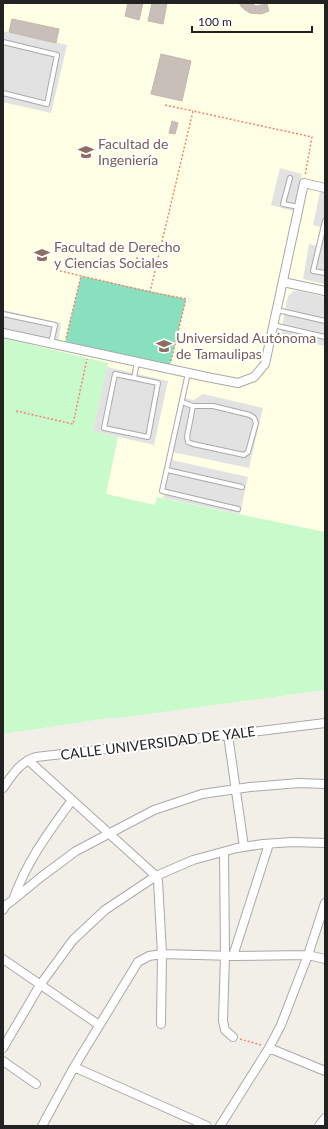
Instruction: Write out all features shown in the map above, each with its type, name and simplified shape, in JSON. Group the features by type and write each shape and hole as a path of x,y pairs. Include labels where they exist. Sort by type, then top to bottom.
{"street":[{"path":"3,333 188,373 238,382 254,377 265,364 304,184 325,188"},
{"path":"282,282 325,291"},
{"name":"CALLE UNIVERSIDAD DE YALE","path":"28,760 44,756 325,723"},
{"path":"228,735 244,847"},
{"path":"3,788 18,768 28,760 156,876 158,882 162,954 161,1024"},
{"path":"3,910 6,905 76,851 154,810 202,794 250,787 299,783 325,784"},
{"path":"13,900 19,882 33,856 72,800"},
{"path":"3,1048 40,985 73,940 105,910 156,876 193,860 244,847 293,842 325,843"},
{"path":"229,956 269,844"},
{"path":"224,852 229,956 223,1021 225,1030 233,1037"},
{"path":"220,1126 281,1025 308,955 325,903"},
{"path":"42,1126 74,1067 138,962 149,956 162,954 229,956 308,955 325,959"},
{"path":"3,959 99,1025"},
{"path":"268,1048 325,1071"},
{"path":"3,1061 36,1084"},
{"path":"74,1067 207,1126"},
{"path":"319,1126 325,1118"}],"lane":[{"path":"3,42 57,55 47,104 3,93"},
{"path":"290,178 283,204 299,207"},
{"path":"325,221 314,271 325,274"},
{"path":"276,310 325,321"},
{"path":"3,314 55,325 51,344"},
{"path":"273,325 325,337"},
{"path":"134,378 137,362"},
{"path":"188,373 162,492 238,509"},
{"path":"115,374 134,378 158,383 148,437 104,428 115,374"},
{"path":"182,402 193,406 213,406 250,415 254,418 256,423 248,452 244,455 188,442 187,437 193,406"},
{"path":"167,470 242,487"}],"path":[{"path":"165,105 312,137 304,184"},
{"path":"150,292 193,111"},
{"path":"136,258 157,262"},
{"path":"56,270 186,299 170,369"},
{"path":"64,347 81,276"},
{"path":"16,411 73,424 88,352"},
{"path":"233,1037 268,1048"}],"shaded area":[{"name":"Universidad Autónoma de Tamaulipas","path":"3,3 325,3 325,690 119,718 109,718 3,734"},
{"path":"3,31 67,45 51,113 3,102"},
{"path":"280,168 302,174 293,211 271,205"},
{"path":"320,192 325,193 325,284 303,279 309,244 318,246 323,228 313,225"},
{"path":"294,291 325,297 325,346 280,337 287,299"},
{"path":"3,310 61,323 58,342 3,330"},
{"path":"107,367 168,381 154,445 93,431"},
{"path":"203,394 263,408 249,468 172,452 185,398 194,400"},
{"path":"172,460 248,477 240,514 163,498"}],"green space":[{"path":"81,276 186,299 169,369 64,347"},
{"path":"3,338 108,363 93,431 118,437 106,494 155,505 157,497 325,532 325,690 119,718 109,718 3,734"}],"building":[{"path":"128,3 143,3 139,20 125,16"},
{"path":"152,3 167,3 163,24 148,21"},
{"path":"239,3 250,3 256,6 267,4 269,11 261,14 250,13"},
{"path":"12,19 59,29 56,43 9,32"},
{"path":"161,54 191,61 182,101 151,94"},
{"path":"172,121 178,123 175,134 169,133"}],"place":[{"name":"Facultad de Ingeniería","path":"86,152"},
{"name":"Facultad de Derecho y Ciencias Sociales","path":"42,255"},
{"name":"Universidad Autónoma de Tamaulipas","path":"164,346"}]}
